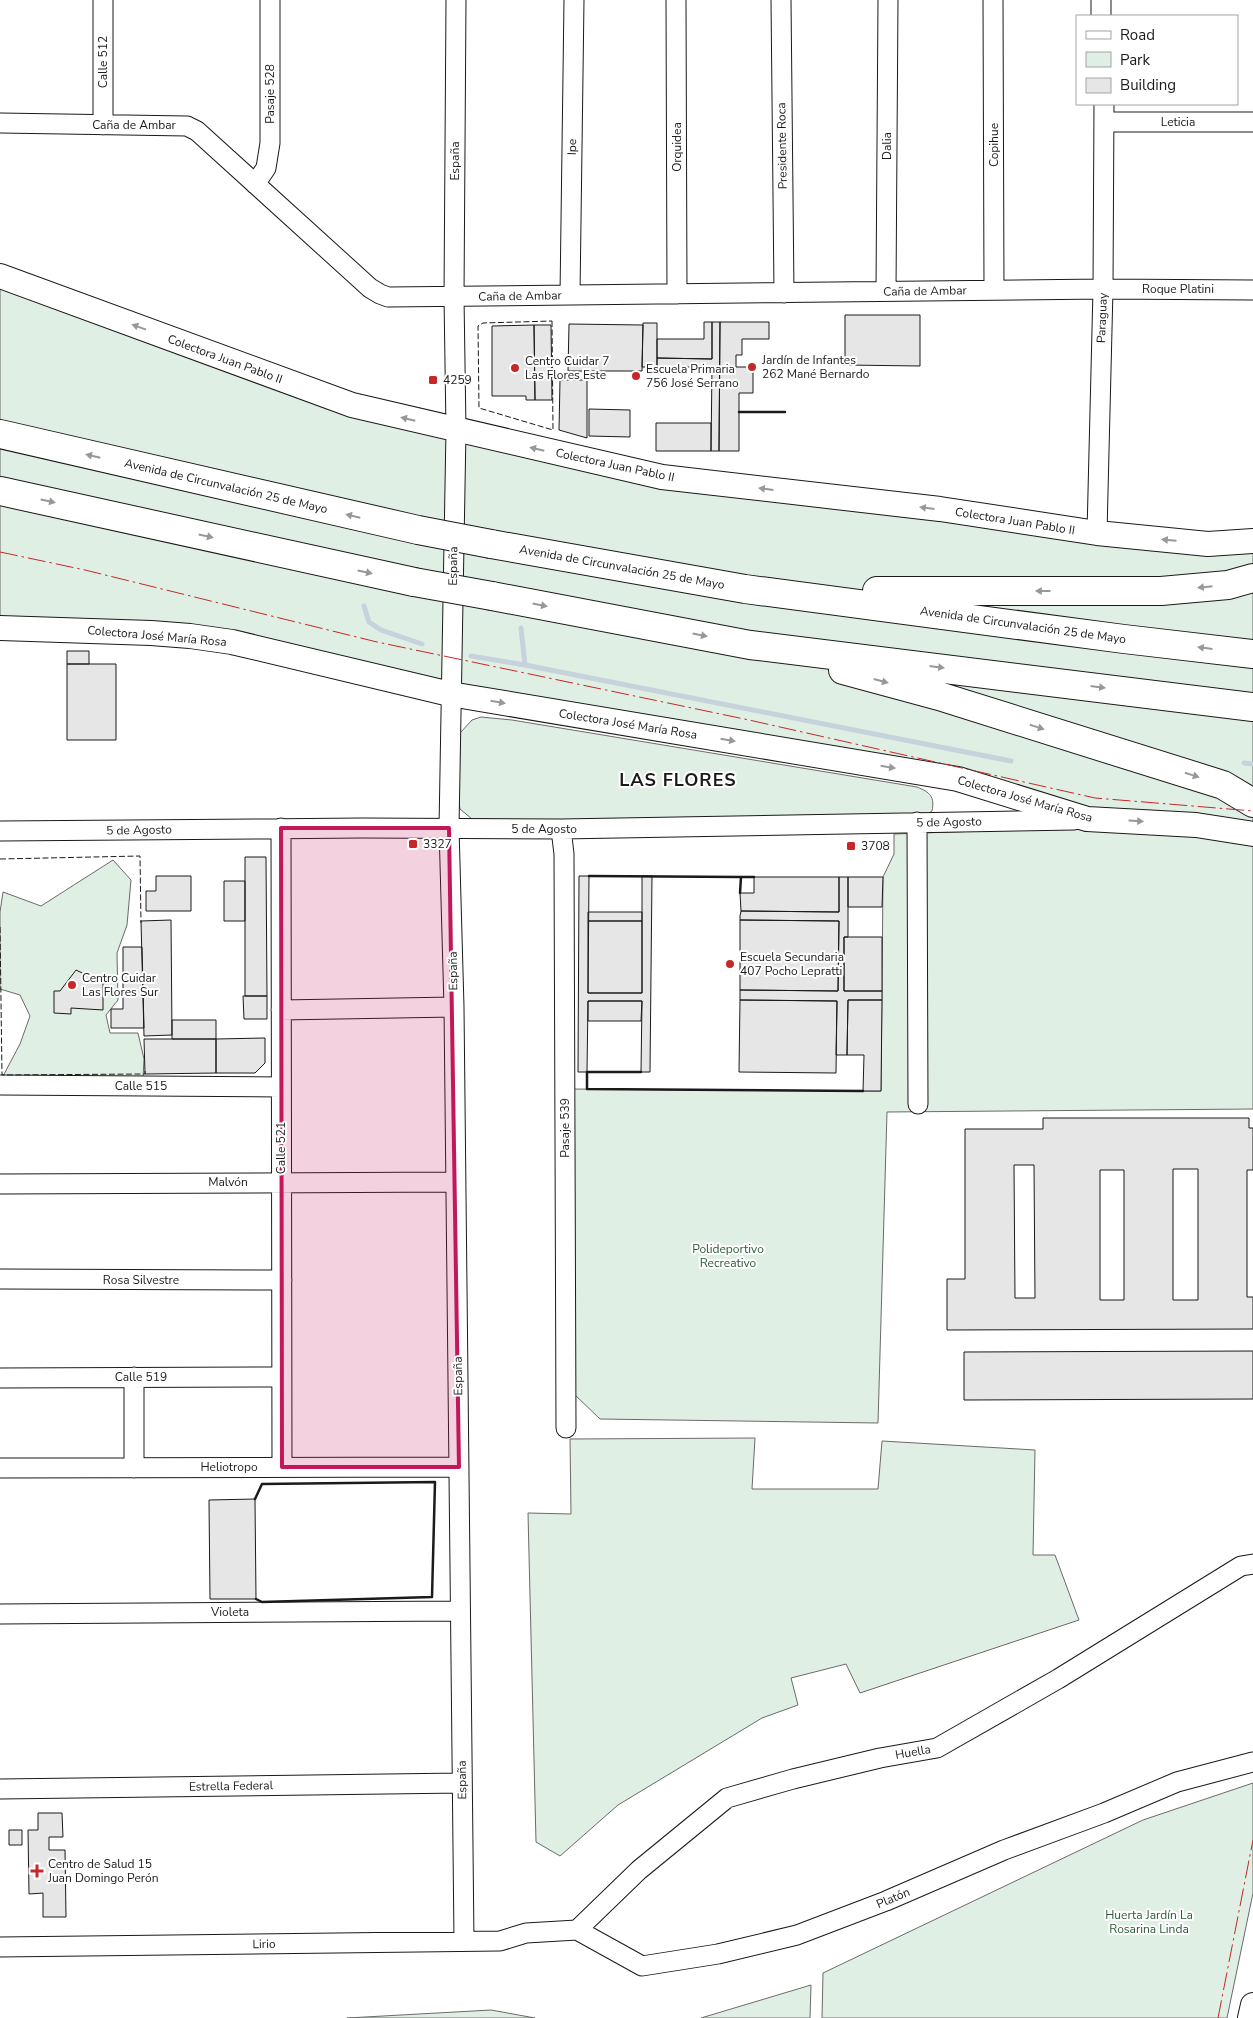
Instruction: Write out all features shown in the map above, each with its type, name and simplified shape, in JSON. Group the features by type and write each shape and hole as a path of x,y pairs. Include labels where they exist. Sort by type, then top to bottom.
{"highway":[{"name":"Avenida de Circunvalación 25 de Mayo","path":"0,434 418,530 745,589 1114,638 1253,654"},
{"path":"0,491 414,582 750,645 1253,707"},
{"path":"745,589 904,592 1161,591 1228,585 1253,578"},
{"path":"750,645 939,696 1088,742 1223,785 1253,803"}],"main road":[{"name":"Colectora Juan Pablo II","path":"0,276 352,405 662,477 940,509 1096,533 1208,544 1253,541"},
{"name":"Colectora José María Rosa","path":"0,628 151,634 232,642 450,694 958,779 1087,819 1196,825 1253,834"},
{"path":"1250,2018 1253,2005"}],"street":[{"name":"Calle 512","path":"102,125 103,0"},
{"name":"Pasaje 528","path":"255,184 266,168 270,143 270,0"},
{"name":"España","path":"456,0 454,296 456,430 449,828 454,1007 464,1941"},
{"name":"Ipe","path":"570,295 574,0"},
{"name":"Orquidea","path":"676,0 677,294"},
{"name":"Presidente Roca","path":"781,0 784,292"},
{"name":"Dalia","path":"886,291 888,0"},
{"name":"Copihue","path":"993,0 994,290"},
{"path":"1101,0 1101,15"},
{"name":"Leticia","path":"1104,113 1253,122"},
{"name":"Paraguay","path":"1096,533 1103,289 1104,113"},
{"name":"Caña de Ambar","path":"0,123 187,126 197,131 370,288 388,296 1103,289"},
{"name":"Roque Platini","path":"1103,289 1253,290"},
{"name":"5 de Agosto","path":"0,831 281,828 561,829 1087,819"},
{"path":"917,822 918,1104"},
{"name":"Calle 521","path":"281,828 282,1467"},
{"name":"Pasaje 539","path":"561,829 564,862 566,1428"},
{"path":"281,1010 454,1007"},
{"name":"Calle 515","path":"0,1085 282,1087"},
{"name":"Malvón","path":"0,1184 456,1182"},
{"name":"Rosa Silvestre","path":"0,1279 282,1280"},
{"name":"Calle 519","path":"0,1378 282,1376"},
{"path":"134,1377 134,1468"},
{"name":"Heliotropo","path":"0,1468 459,1468"},
{"name":"Huella","path":"577,1930 640,1870 728,1798 793,1779 880,1758 937,1748 1058,1678 1241,1566 1253,1564"},
{"name":"Violeta","path":"0,1614 460,1611"},
{"name":"Platón","path":"577,1930 642,1966 718,1954 797,1935 886,1901 1004,1850 1104,1813 1177,1782 1253,1762"},
{"name":"Estrella Federal","path":"0,1789 462,1784"},
{"name":"Lirio","path":"0,1947 500,1941 526,1933 577,1930"}],"highlighted area":[{"path":"281,828 449,828 459,1467 282,1467"}],"green space":[{"path":"0,276 352,405 662,477 1253,541 1253,834 1138,821 958,779 232,642 0,628"},
{"path":"481,717 512,720 917,787 931,796 933,802 932,811 925,816 472,819 460,809 459,802 460,733 472,720"},
{"name":"Polideportivo Recreativo","path":"1038,829 1185,832 1253,846 1253,1109 887,1112 878,1423 600,1419 573,1393 570,1089 881,1091 883,877 894,854 894,834"},
{"path":"113,860 131,880 127,925 117,953 118,1000 106,1015 110,1033 138,1033 144,1059 143,1078 2,1078 20,1044 30,1016 20,995 0,989 0,912 3,892 41,906"},
{"path":"755,1438 752,1489 878,1489 882,1441 1035,1450 1033,1555 1055,1555 1079,1620 860,1693 846,1664 791,1678 798,1705 762,1718 618,1805 560,1856 536,1842 528,1513 571,1514 570,1439"},
{"name":"Huerta Jardín La Rosarina Linda","path":"1253,1783 1253,1893 1227,2018 822,2018 823,1973 1143,1820"},
{"path":"811,1985 810,2018 701,2018"},
{"path":"491,2010 535,2018 347,2018"}],"building":[{"path":"845,315 920,315 920,366 845,365"},
{"path":"704,322 712,322 712,359 657,358 657,339 704,339"},
{"path":"712,322 720,322 719,451 711,451 712,367 657,367 657,358 712,359"},
{"path":"720,322 769,322 769,339 742,339 742,355 736,355 736,367 753,367 753,393 739,393 739,451 719,451"},
{"path":"643,323 657,323 657,367 642,367"},
{"path":"569,324 643,325 642,371 568,371"},
{"path":"534,325 551,325 552,400 535,400"},
{"path":"534,325 535,400 526,400 526,396 492,396 492,326"},
{"path":"560,380 587,380 587,438 559,430"},
{"path":"589,409 630,410 630,437 589,436"},
{"path":"656,423 711,423 711,451 656,451"},
{"path":"67,651 89,651 89,664 67,664"},
{"path":"67,664 116,664 116,740 67,740"},
{"path":"245,857 266,857 267,996 245,996"},
{"path":"156,876 191,876 191,911 146,911 146,891 156,891"},
{"path":"579,876 589,876 588,993 642,993 642,876 652,876 650,1072 641,1072 642,1001 588,1001 587,1072 578,1072"},
{"path":"754,877 839,877 839,912 741,911 740,893 754,893"},
{"path":"839,877 848,877 848,937 844,937 844,991 882,991 882,1000 848,1000 847,1055 836,1055 837,1001 740,1000 740,990 838,991 839,921 740,920 740,916 741,911 839,912"},
{"path":"848,877 883,877 882,907 848,907"},
{"path":"224,881 245,881 245,921 224,921"},
{"path":"588,912 642,912 642,921 588,921"},
{"path":"171,920 172,1035 144,1036 141,921"},
{"path":"740,920 839,921 838,991 740,990"},
{"path":"588,921 642,921 642,993 588,993"},
{"path":"844,937 882,937 882,991 844,991"},
{"path":"123,947 142,947 144,1028 111,1028 111,1009 123,1009"},
{"path":"76,970 103,983 103,1010 71,1008 71,1014 54,1013 54,991 60,991"},
{"path":"243,996 267,996 267,1019 244,1019"},
{"path":"740,1000 837,1001 836,1073 739,1072"},
{"path":"848,1000 882,1000 881,1091 863,1091 864,1055 847,1055"},
{"path":"588,1001 642,1001 641,1021 588,1021"},
{"path":"172,1020 216,1020 216,1039 172,1039"},
{"path":"265,1038 265,1063 255,1073 216,1073 216,1039"},
{"path":"144,1039 216,1039 216,1073 145,1074"},
{"path":"1043,1118 1249,1118 1249,1128 1253,1128 1253,1170 1247,1170 1247,1297 1253,1297 1253,1329 947,1330 947,1279 965,1279 965,1129 1043,1129","holes":["1014,1165 1034,1165 1035,1298 1015,1298","1173,1169 1198,1169 1198,1300 1173,1300","1100,1170 1124,1170 1124,1300 1100,1300"]},
{"path":"1253,1351 1253,1399 964,1400 964,1352"},
{"path":"255,1499 256,1599 210,1599 209,1500"},
{"path":"38,1813 62,1813 63,1837 49,1837 49,1850 65,1850 66,1917 43,1917 43,1893 29,1894 28,1830 38,1830"},
{"path":"9,1830 22,1830 22,1845 9,1845"}],"waterway":[{"path":"364,606 369,622 381,630 422,644"},
{"path":"521,628 525,665"},
{"path":"471,656 1011,761"},
{"path":"1244,763 1253,764"}],"fence":[{"path":"552,321 553,430 479,408 478,326 483,323 552,321"},
{"path":"0,859 140,856 141,923"},
{"path":"0,927 2,1075 145,1074 145,1071"}],"wall":[{"path":"739,412 785,412"},
{"path":"589,876 741,877"},
{"path":"740,893 741,877 754,877"},
{"path":"641,1072 587,1072 587,1089 863,1091"},
{"path":"255,1499 262,1484 435,1482 432,1597 262,1602 256,1599"}],"power":[{"path":"0,552 85,570 377,642 749,720 1095,798 1253,811"},
{"path":"1218,2018 1253,1840"}],"place":[{"name":"Jardín de Infantes 262 Mané Bernardo","path":"752,367"},
{"name":"Centro Cuidar 7 Las Flores Este","path":"515,368"},
{"name":"Escuela Primaria 756 José Serrano","path":"636,376"},
{"name":"4259","path":"433,380"},
{"name":"3327","path":"413,844"},
{"name":"3708","path":"851,846"},
{"name":"Escuela Secundaria 407 Pocho Lepratti","path":"730,964"},
{"name":"Centro Cuidar Las Flores Sur","path":"72,985"},
{"name":"Centro de Salud 15 Juan Domingo Perón","path":"37,1871"}],"district":[{"name":"LAS FLORES","path":"678,780"}]}
